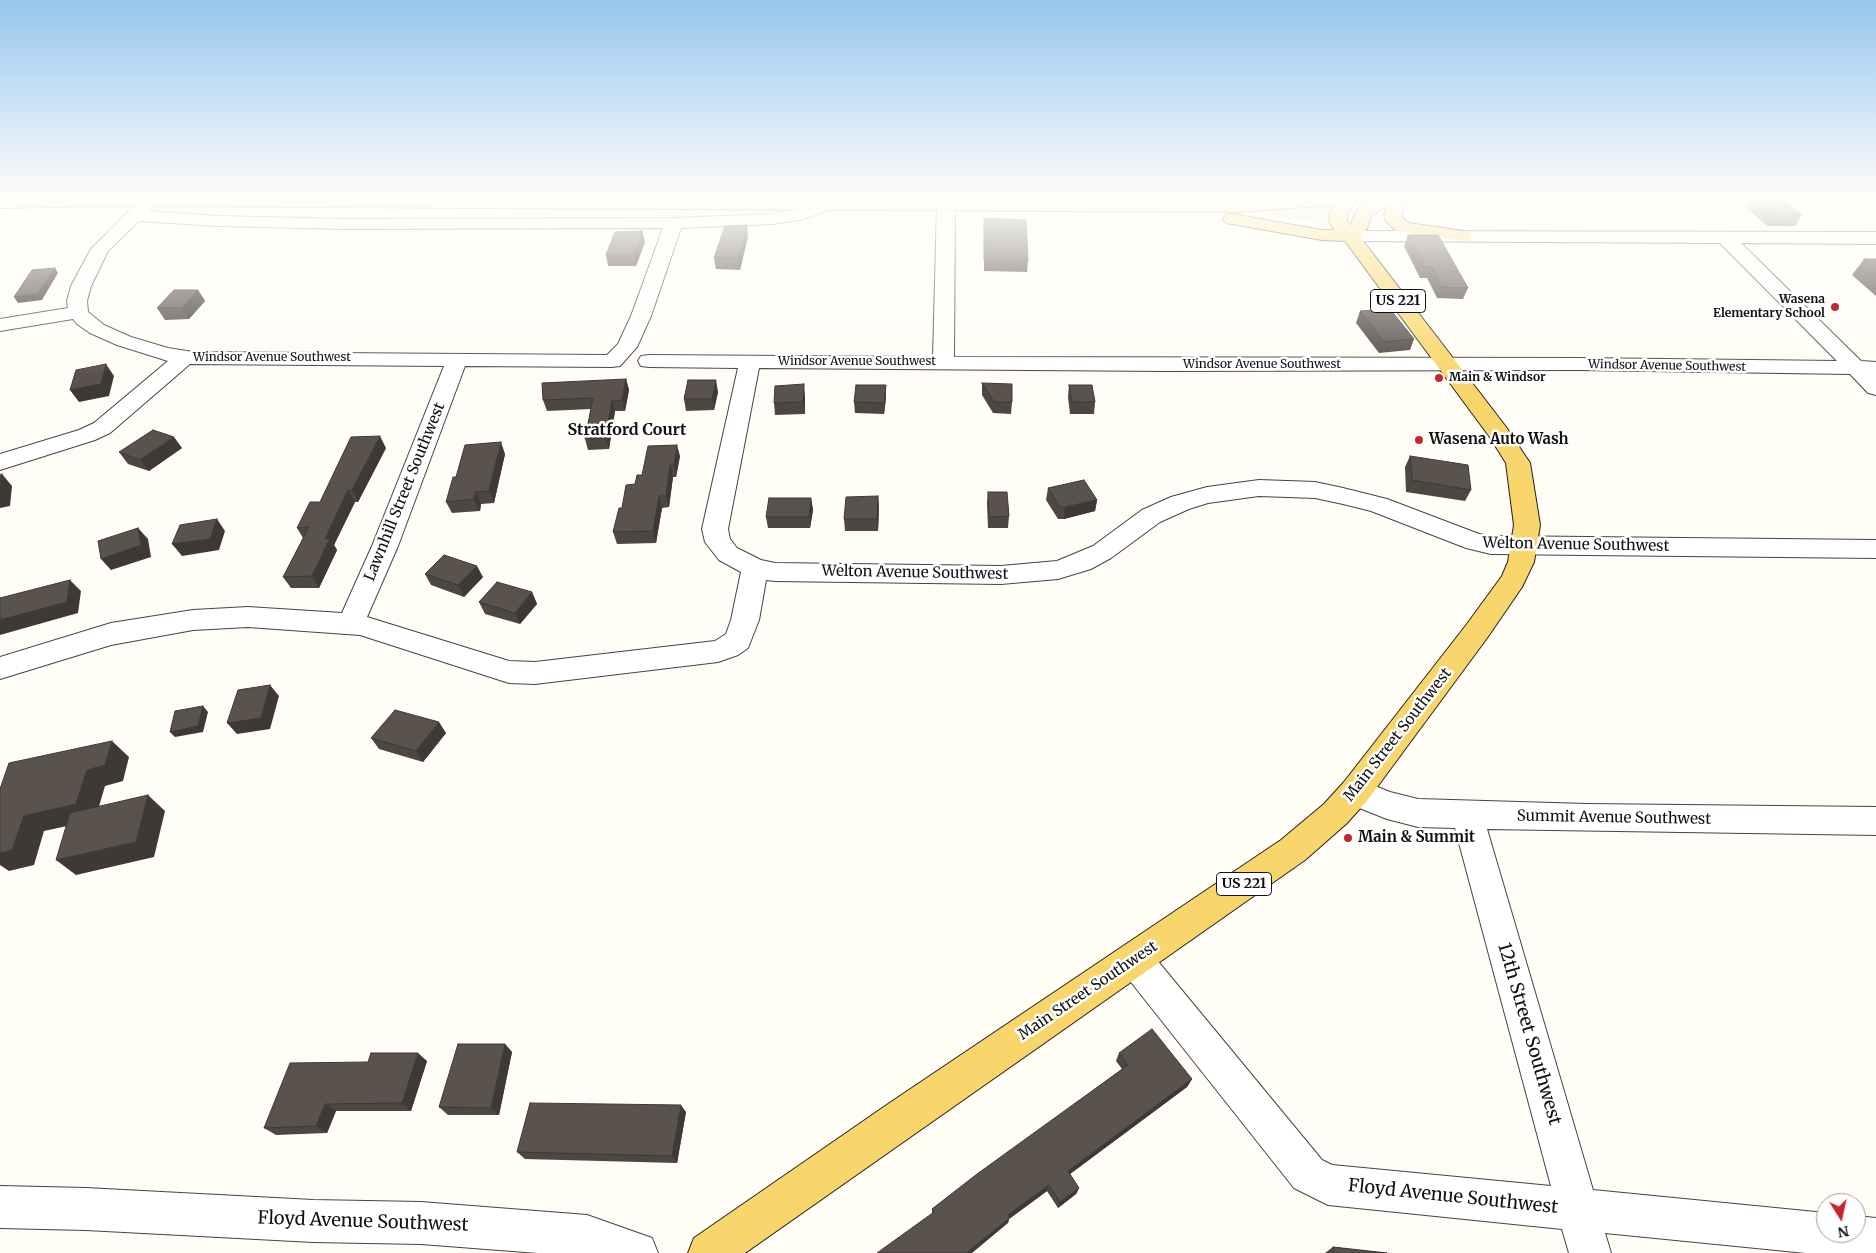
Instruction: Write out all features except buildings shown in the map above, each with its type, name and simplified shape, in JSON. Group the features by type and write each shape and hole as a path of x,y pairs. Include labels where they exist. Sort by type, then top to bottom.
{"main road":[{"name":"Main Street Southwest","path":"710,1253 905,1116 1293,850 1335,814 1356,792 1513,580 1521,562 1527,525 1518,463 1507,444 1366,257"}],"street":[{"path":"0,325 78,312 77,301 95,257"},
{"name":"Windsor Avenue Southwest","path":"78,312 84,320 97,329 124,341 165,354 185,357 612,361 627,347 638,324 662,257"},
{"path":"943,363 945,257"},
{"path":"1746,257 1866,368 1876,388"},
{"path":"0,462 87,436 102,428 185,357"},
{"name":"Lawnhill Street Southwest","path":"351,624 385,546 457,360"},
{"name":"Windsor Avenue Southwest","path":"649,362 1866,368"},
{"name":"Welton Avenue Southwest","path":"750,362 715,529 718,542 728,554 755,568 775,572 1001,575 1058,570 1082,562 1102,552 1151,516 1180,503 1207,495 1258,488 1315,490 1343,496 1378,505 1475,542 1491,545 1876,550"},
{"path":"0,668 111,634 177,622 248,617 361,625 509,672 535,673 718,650 728,648 738,640 745,620 755,568"},
{"name":"Summit Avenue Southwest","path":"1356,792 1388,805 1418,812 1467,815 1876,821"},
{"name":"12th Street Southwest","path":"1467,815 1590,1253"},
{"name":"Floyd Avenue Southwest","path":"1135,960 1308,1174 1328,1185 1876,1239"},
{"name":"Floyd Avenue Southwest","path":"0,1208 86,1209 314,1221 421,1222 587,1236 637,1253"}],"place":[{"name":"Wasena Elementary School","path":"1835,307"},
{"name":"Main & Windsor","path":"1439,378"},
{"name":"Wasena Auto Wash","path":"1419,440"},
{"name":"Main & Summit","path":"1348,838"}],"district":[{"name":"Stratford Court","path":"627,430"}]}
